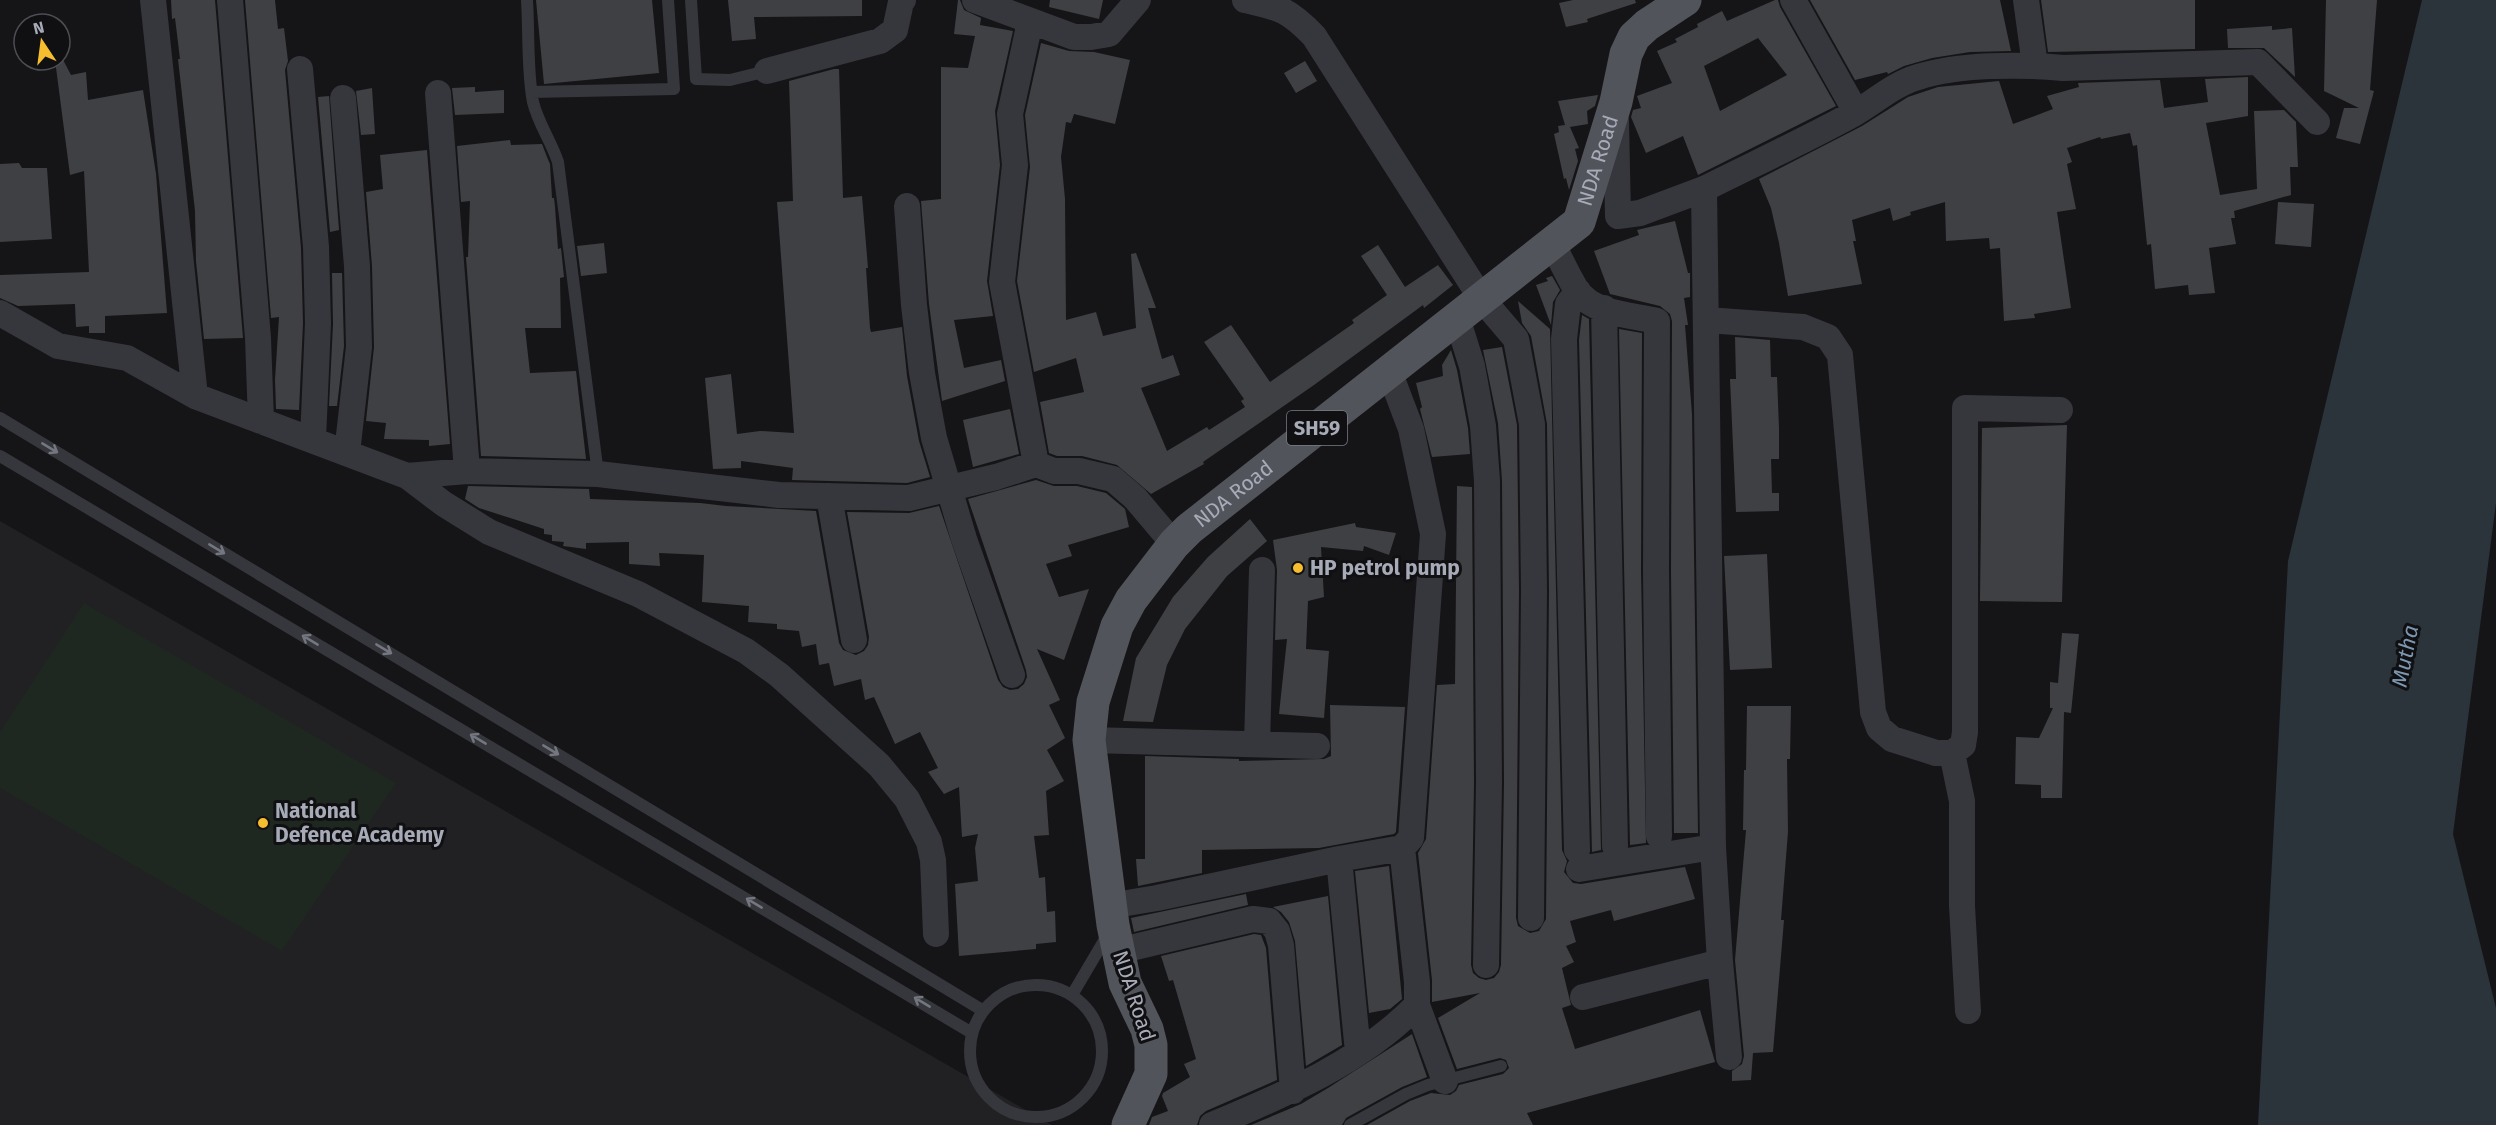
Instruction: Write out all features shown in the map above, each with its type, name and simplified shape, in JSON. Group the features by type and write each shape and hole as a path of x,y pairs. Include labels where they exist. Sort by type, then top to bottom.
{"main road":[{"name":"NDA Road","path":"1128,1125 1151,1074 1151,1045 1147,1029 1125,983 1113,927 1089,740 1093,702 1117,627 1131,600 1173,544 1389,370 1579,222 1616,102 1626,54 1634,37 1647,25 1685,0"}],"street":[{"path":"153,0 195,396"},
{"path":"230,0 258,338 261,421"},
{"path":"767,71 880,41 895,30 903,0"},
{"path":"975,0 1074,37 1108,34 1138,0"},
{"path":"1245,0 1280,8 1297,17 1314,36 1469,308 1472,366 1483,426 1487,481 1489,783 1486,965"},
{"path":"1793,0 1856,112"},
{"path":"2026,0 2035,65"},
{"path":"1030,22 1010,114 1015,165 1002,282 1036,464"},
{"path":"1616,102 1618,216 1640,213 1704,189 1856,112 1892,88 1918,77 1952,69 2035,65 2063,69 2258,62 2317,122"},
{"path":"300,69 316,247 318,323 313,440"},
{"path":"438,93 467,471"},
{"path":"343,98 357,266 359,347 347,453"},
{"path":"1704,189 1713,847 1729,1056"},
{"path":"908,206 914,305 922,373 934,438 964,539 1012,675"},
{"path":"1552,243 1578,291 1594,305 1657,321 1656,571 1659,836"},
{"path":"1578,291 1568,304 1564,339 1578,859 1713,847"},
{"path":"1469,308 1516,339 1532,424 1534,591 1531,918"},
{"path":"1604,308 1615,846"},
{"path":"0,313 58,346 127,358 195,396 407,476 444,504 489,531 638,594 746,651 779,675 879,765 907,799 929,842 933,860 936,934"},
{"path":"1707,320 1803,327 1828,337 1840,355 1873,712 1879,728 1892,739 1936,753 1952,753 1963,745 1965,732 1965,408 2060,410"},
{"path":"1113,927 1157,898 1339,859 1402,848 1411,838 1433,534 1411,429 1389,370"},
{"path":"407,476 467,471 598,474 779,495 909,498 1036,464 1054,471 1079,471 1113,479 1135,498 1173,544"},
{"path":"829,496 854,640"},
{"path":"1257,744 1262,570"},
{"path":"1089,740 1317,746"},
{"path":"1952,753 1962,801 1962,906 1968,1011"},
{"path":"1402,848 1417,982 1417,1005 1445,1081"},
{"path":"1339,859 1358,1052"},
{"path":"1113,927 1269,921 1277,931 1281,945 1293,1091"},
{"path":"1583,997 1720,962"},
{"path":"1212,1125 1293,1091 1399,1024 1417,1005"}],"lane":[{"path":"527,0 532,92 539,120 551,141 558,162 598,474"},
{"path":"532,92 674,89 668,0"},
{"path":"691,0 696,79 730,80 767,71"},
{"path":"0,418 982,1010"},
{"path":"0,456 972,1033"},
{"path":"1072,996 1113,927"},
{"path":"1034,985 1054,988 1072,996 1087,1009 1098,1026 1103,1048 1100,1071 1089,1092 1072,1107 1051,1116 1028,1117 1006,1110 987,1097 975,1078 969,1056 972,1033 982,1010 996,998 1014,989 1034,985"},
{"path":"1350,1125 1406,1094 1502,1066"}],"shaded area":[{"name":"National Defence Academy","path":"0,521 1052,1125 0,1125"},
{"path":"84,603 396,783 282,951 0,788 0,732"}],"water":[{"name":"Mutha","path":"2422,0 2496,0 2496,503 2453,834 2496,1008 2496,1125 2258,1125 2288,561"}],"building":[{"path":"171,0 215,0 243,338 204,339 196,261 195,211 178,59 180,59 175,18 172,19"},
{"path":"245,0 275,0 278,29 284,28 288,61 285,70 301,248 303,323 299,410 276,409 275,380 279,317 271,318"},
{"path":"536,0 652,0 659,73 544,84"},
{"path":"728,0 862,0 862,16 754,17 756,39 732,41"},
{"path":"958,0 964,10 981,18 980,25 1013,31 995,111 1000,165 987,281 993,316 954,320 964,368 1001,360 1005,381 942,401 929,304 921,201 941,199 941,67 968,68 975,36 954,34"},
{"path":"1050,0 1103,0 1099,19 1049,7"},
{"path":"1573,0 1635,0 1636,3 1587,19 1588,22 1566,27 1559,3"},
{"path":"1778,0 1836,106 1698,175 1683,136 1646,153 1631,117 1633,110 1641,108 1637,96 1672,83 1657,51 1677,42 1675,39 1722,11 1727,21","holes":["1758,38 1787,75 1720,111 1704,66"]},
{"path":"1810,0 2000,0 2011,51 1970,52 1932,58 1904,66 1888,74 1887,72 1855,80"},
{"path":"2041,0 2195,0 2195,49 2048,52"},
{"path":"2326,0 2377,0 2370,90 2374,91 2360,144 2336,138 2344,108 2359,108 2324,91"},
{"path":"2272,26 2272,30 2292,28 2295,77 2264,48 2228,48 2227,29"},
{"path":"1041,43 1069,51 1094,52 1130,60 1115,124 1074,114 1071,123 1066,122 1061,157 1065,199 1066,320 1096,312 1103,336 1136,328 1131,254 1136,253 1156,308 1148,308 1162,359 1173,355 1180,375 1141,388 1167,451 1207,427 1209,430 1245,407 1241,401 1244,399 1204,342 1231,325 1270,382 1354,323 1352,320 1387,295 1361,256 1378,245 1405,287 1438,265 1453,285 1424,308 1423,305 1314,385 1203,462 1204,464 1151,494 1117,465 1082,456 1057,456 1049,453 1040,402 1084,392 1076,358 1034,372 1017,281 1030,167 1025,115"},
{"path":"1305,61 1317,81 1296,93 1284,73"},
{"path":"839,69 843,198 862,196 870,328 871,332 902,327 907,376 919,441 930,477 907,483 792,480 793,468 741,461 741,468 713,469 705,378 731,374 737,434 760,431 794,433 777,202 793,201 789,81"},
{"path":"57,72 69,72 71,75 86,72 88,100 143,90 156,174 167,313 105,316 105,333 89,333 89,326 76,327 75,304 18,306 0,298 0,275 89,272 84,171 70,175"},
{"path":"2248,77 2248,116 2206,123 2220,195 2257,189 2254,111 2284,110 2296,122 2298,167 2290,167 2291,195 2234,211 2235,218 2231,218 2236,244 2209,248 2215,293 2189,295 2188,285 2155,289 2151,244 2147,245 2137,145 2133,146 2130,133 2101,139 2100,137 2067,148 2072,162 2067,164 2076,209 2057,212 2071,308 2034,314 2035,318 2004,321 2000,248 1990,249 1989,238 1946,241 1945,202 1910,212 1911,215 1893,221 1890,208 1852,220 1856,241 1853,241 1862,284 1788,296 1771,208 1759,179 1862,126 1908,97 1938,87 1999,81 2013,124 2053,109 2047,96 2079,87 2078,83 2160,80 2164,108 2208,102 2205,79"},
{"path":"475,87 475,92 504,90 504,113 455,115 452,88"},
{"path":"372,88 375,134 361,135 356,91"},
{"path":"1598,95 1595,106 1587,111 1588,124 1570,127 1579,148 1575,149 1578,161 1569,190 1566,178 1564,179 1554,134 1559,132 1558,126 1565,125 1558,101"},
{"path":"329,96 339,230 330,232 318,97"},
{"path":"510,140 511,145 542,144 550,164 558,249 561,248 564,277 560,278 561,328 525,328 530,373 576,371 586,459 481,456 466,257 468,257 470,201 461,202 457,146"},
{"path":"427,150 450,444 429,446 429,440 384,439 386,423 366,421 374,347 372,266 366,192 383,189 380,155"},
{"path":"19,163 22,168 47,168 52,239 0,242 0,164"},
{"path":"2278,202 2314,204 2311,247 2275,244"},
{"path":"1675,221 1688,273 1690,273 1690,297 1684,298 1688,325 1685,325 1692,414 1698,833 1674,833 1671,571 1672,321 1670,314 1660,306 1610,294 1594,251 1639,235 1637,230"},
{"path":"604,243 607,273 581,276 577,246"},
{"path":"332,273 342,273 344,346 337,406 329,406 333,324"},
{"path":"1552,276 1560,290 1553,302 1551,325 1536,285 1548,281 1546,278"},
{"path":"1518,301 1550,329 1562,850 1567,861 1564,872 1573,883 1581,884 1685,867 1695,899 1614,921 1611,910 1570,921 1576,942 1566,946 1574,962 1562,968 1571,1005 1562,1008 1575,1049 1700,1010 1715,1062 1527,1113 1533,1125 1367,1125 1410,1101 1431,1093 1450,1095 1459,1085 1503,1074 1509,1068 1506,1060 1500,1058 1457,1069 1438,1018 1480,993 1432,1002 1432,980 1418,853 1426,839 1437,685 1455,684 1457,486 1472,487 1474,783 1471,965 1473,973 1479,978 1486,980 1494,978 1501,965 1504,783 1502,481 1498,423 1483,350 1502,347 1517,425 1519,591 1516,918 1518,926 1530,933 1539,931 1546,919 1549,591 1547,424 1531,336 1522,323"},
{"path":"1582,315 1589,319 1601,850 1592,852 1579,340"},
{"path":"1619,329 1642,333 1641,571 1646,843 1630,845"},
{"path":"1735,337 1770,340 1771,377 1777,377 1779,428 1779,459 1771,459 1772,493 1779,493 1779,511 1736,512 1730,379 1736,379"},
{"path":"1451,350 1468,428 1470,454 1432,457 1416,383 1443,376 1442,365"},
{"path":"1010,409 1019,454 973,467 963,420"},
{"path":"2067,425 2062,602 1980,601 1982,428"},
{"path":"1036,480 1054,486 1077,486 1106,493 1125,509 1129,527 1068,545 1072,556 1046,564 1059,597 1089,589 1064,660 1037,649 1060,700 1049,705 1065,738 1047,750 1064,781 1046,791 1049,835 1034,836 1039,878 1045,877 1047,912 1055,911 1056,942 1036,944 1036,949 959,956 955,884 978,881 975,848 978,834 962,837 959,787 944,794 928,772 938,768 920,732 895,744 874,697 865,700 861,679 834,686 829,663 819,665 816,644 802,647 799,631 777,629 777,624 748,622 749,606 702,602 704,555 659,553 660,566 629,564 629,542 586,543 586,549 563,546 564,542 552,541 552,535 544,534 544,529 479,508 465,499 468,486 589,489 590,499 700,503 816,511 839,643 843,650 856,655 864,651 869,637 847,512 909,513 939,506 998,680 1003,687 1010,690 1018,689 1024,684 1027,677 1026,670 968,499"},
{"path":"1250,519 1267,541 1227,576 1185,629 1167,665 1153,722 1123,721 1136,658 1173,597 1208,557"},
{"path":"1355,523 1356,527 1396,533 1389,555 1364,546 1363,551 1321,547 1324,597 1308,601 1306,649 1329,651 1324,718 1279,714 1287,639 1275,640 1277,570 1273,540"},
{"path":"1767,554 1772,668 1730,670 1724,556"},
{"path":"2062,633 2079,634 2071,713 2064,712 2062,798 2041,798 2041,785 2015,784 2016,737 2039,738 2053,708 2050,708 2050,682 2058,683"},
{"path":"1330,705 1405,707 1396,832 1394,834 1319,848 1202,850 1202,873 1138,886 1136,859 1145,859 1145,756 1239,759 1239,761 1324,759 1331,756"},
{"path":"1747,706 1791,706 1790,759 1787,759 1788,832 1781,920 1784,920 1773,1052 1753,1053 1751,1080 1732,1081 1732,1071 1742,1064 1744,1056 1735,960 1746,830 1743,830"},
{"path":"1389,866 1402,999 1390,1009 1369,1013 1355,871"},
{"path":"1246,894 1248,905 1134,932 1131,918"},
{"path":"1328,896 1342,1045 1306,1066 1295,941 1289,922 1281,912 1273,907"},
{"path":"1254,934 1261,935 1266,948 1277,1080 1206,1111 1200,1116 1197,1125 1149,1125 1152,1117 1168,1111 1163,1093 1190,1077 1184,1064 1196,1059 1173,980 1169,981 1161,956"},
{"path":"1412,1034 1427,1077 1402,1087 1346,1118 1342,1125 1251,1125 1301,1104"}],"place":[{"name":"HP petrol pump","path":"1298,568"},
{"name":"National Defence Academy","path":"263,823"}]}
